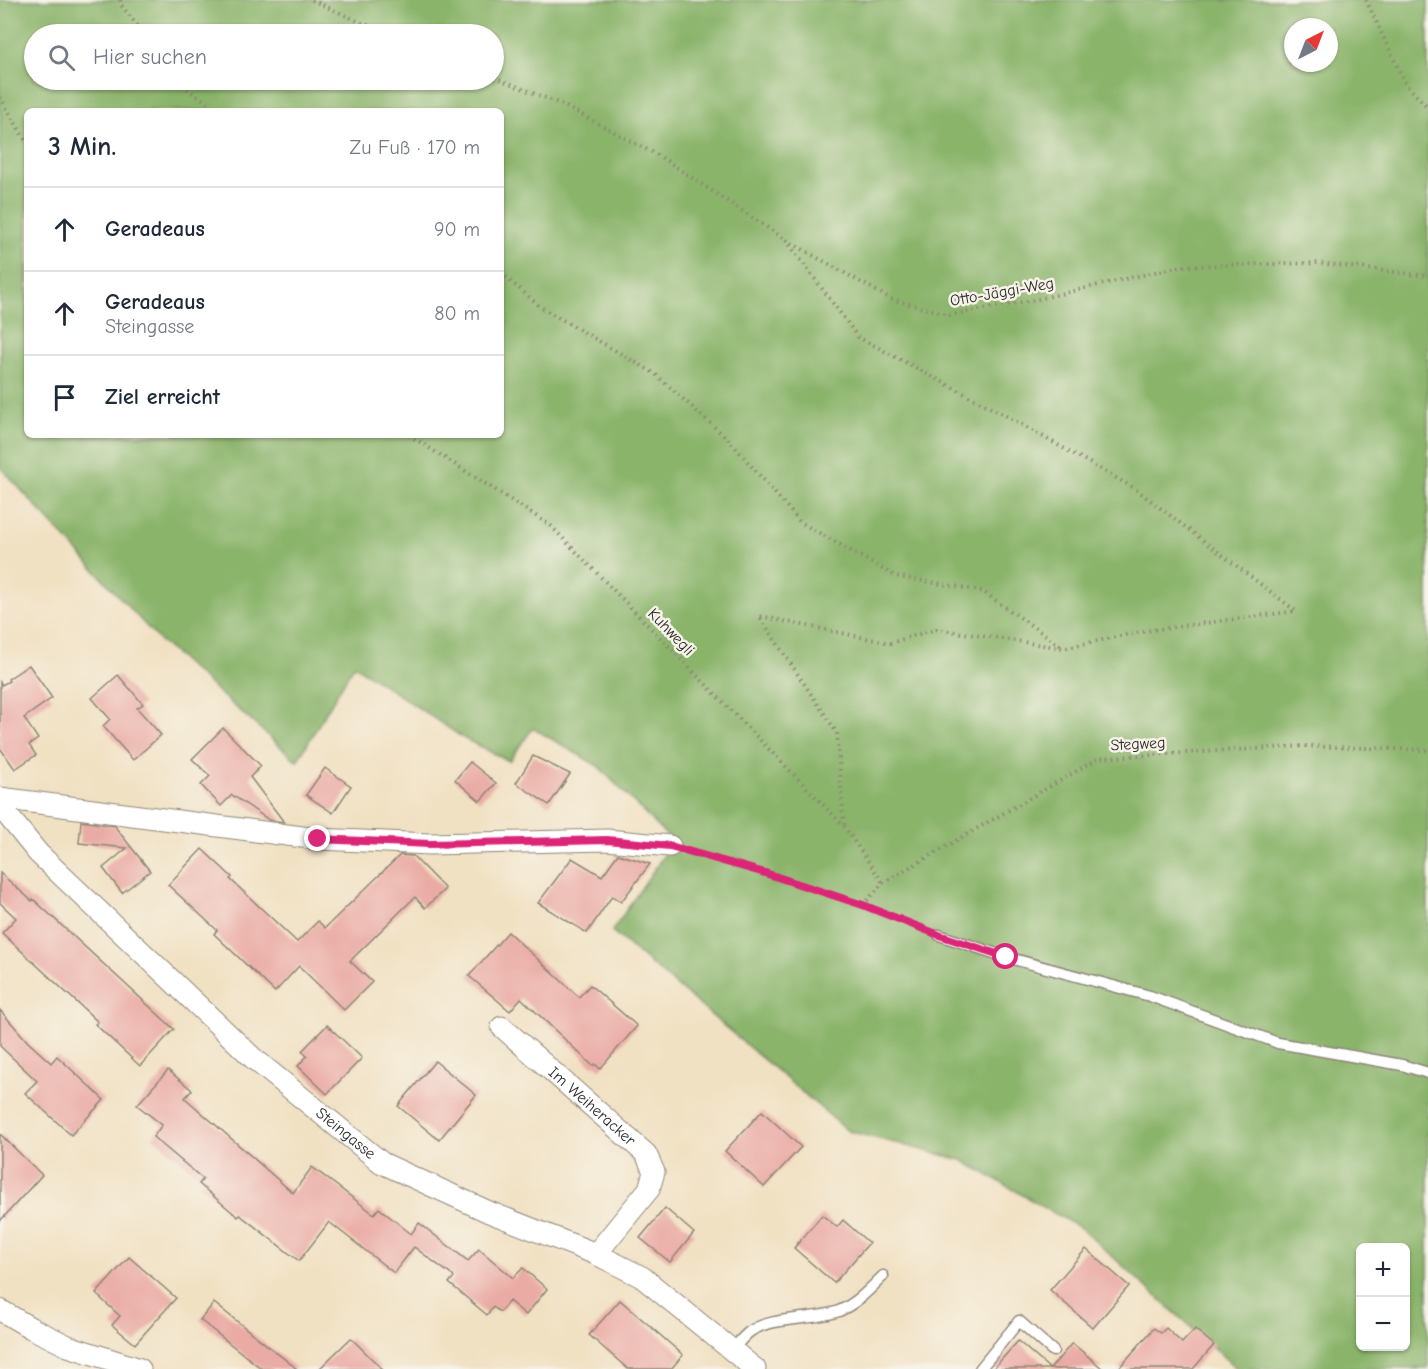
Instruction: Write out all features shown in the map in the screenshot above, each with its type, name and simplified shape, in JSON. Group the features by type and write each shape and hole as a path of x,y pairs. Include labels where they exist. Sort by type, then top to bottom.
{"street":[{"path":"0,798 318,839 430,844 607,840 670,846"},
{"name":"Steingasse","path":"0,806 38,854 253,1058 382,1163 489,1212 596,1254 642,1277 755,1369"},
{"name":"Im Weiheracker","path":"502,1028 646,1154 654,1172 649,1189 596,1254"},
{"path":"0,1310 68,1346 140,1369"}],"lane":[{"path":"939,935 1006,957 1150,996 1278,1043 1402,1065 1428,1073"},
{"path":"732,1350 749,1332 762,1325 836,1312 869,1291 883,1276"},
{"path":"980,1369 1019,1322 1053,1351"}],"path":[{"path":"312,0 365,24"},
{"path":"1366,0 1406,85 1428,107"},
{"path":"121,2 137,24"},
{"name":"Otto-Jäggi-Weg","path":"504,81 563,105 661,157 786,240 891,299 950,315 1034,300 1181,266 1318,263 1428,276"},
{"path":"188,90 216,108"},
{"path":"0,97 24,138"},
{"path":"786,240 858,336 1134,488 1296,611 1145,631 1063,648 936,629 890,643 759,616 837,733 844,826"},
{"path":"504,276 542,308 654,373 728,440 800,522 895,576 982,591 1063,648"},
{"name":"Kuhwegli","path":"414,438 550,525 844,826 883,883"},
{"name":"Stegweg","path":"863,905 883,883 1099,758 1305,746 1428,750"},
{"path":"670,846 765,873 863,905 939,935"}],"green space":[{"path":"0,0 1428,0 1428,1369 1237,1369 1082,1229 962,1160 848,1131 612,931 673,842 598,766 533,728 509,761 465,739 354,665 297,761 159,640 0,467"}],"building":[{"path":"29,665 52,698 24,718 38,739 29,745 36,755 15,769 0,748 0,682 2,685 9,681 8,679"},
{"path":"118,675 143,704 137,708 161,735 133,760 103,726 110,719 92,698"},
{"path":"223,728 261,766 250,777 284,822 269,820 232,795 221,806 201,785 210,776 192,759"},
{"path":"533,756 570,774 549,805 516,783"},
{"path":"470,762 496,783 480,801 455,780"},
{"path":"325,768 351,786 333,813 306,795"},
{"path":"81,821 116,826 150,871 122,893 103,868 127,848 79,843"},
{"path":"202,849 232,877 230,879 297,942 318,921 325,928 400,855 413,856 445,889 425,908 415,897 350,961 372,982 344,1010 299,966 275,992 214,934 217,930 168,885"},
{"path":"618,854 650,864 621,902 612,896 587,933 538,903 572,858 602,876"},
{"path":"0,873 32,901 33,899 174,1029 140,1066 95,1024 98,1022 2,933 16,918 0,903"},
{"path":"508,932 579,997 590,985 637,1026 600,1069 595,1064 593,1066 521,998 510,1011 469,976"},
{"path":"0,1010 28,1042 51,1063 57,1056 104,1100 71,1135 25,1093 37,1081 0,1046"},
{"path":"327,1025 362,1058 327,1094 298,1066 307,1056 302,1051"},
{"path":"435,1061 476,1095 439,1140 398,1106"},
{"path":"168,1070 192,1090 185,1098 293,1193 312,1167 374,1214 379,1208 411,1234 419,1223 468,1261 479,1249 513,1278 523,1268 547,1289 526,1315 509,1301 500,1312 493,1307 487,1315 449,1283 454,1277 414,1247 394,1273 329,1222 299,1261 240,1215 238,1217 199,1184 203,1179 153,1137 162,1125 137,1105"},
{"path":"762,1111 801,1147 764,1187 725,1151"},
{"path":"0,1134 42,1175 0,1221"},
{"path":"665,1208 694,1233 670,1262 640,1238"},
{"path":"822,1215 837,1227 843,1220 869,1243 834,1283 794,1248"},
{"path":"1086,1249 1129,1286 1093,1328 1050,1290"},
{"path":"129,1257 176,1298 135,1344 112,1325 120,1316 96,1294"},
{"path":"620,1300 683,1355 671,1369 628,1369 589,1335"},
{"path":"214,1303 297,1369 262,1369 200,1320"},
{"path":"1154,1328 1161,1333 1166,1328 1182,1343 1195,1329 1214,1345 1193,1369 1118,1369"},
{"path":"351,1338 382,1369 319,1369"},
{"path":"1018,1341 1050,1369 993,1369"},
{"path":"1072,1343 1103,1369 1050,1369"}],"route":[{"path":"318,839 430,844 607,840 670,846 765,873 863,905 939,935 1006,957"}]}
